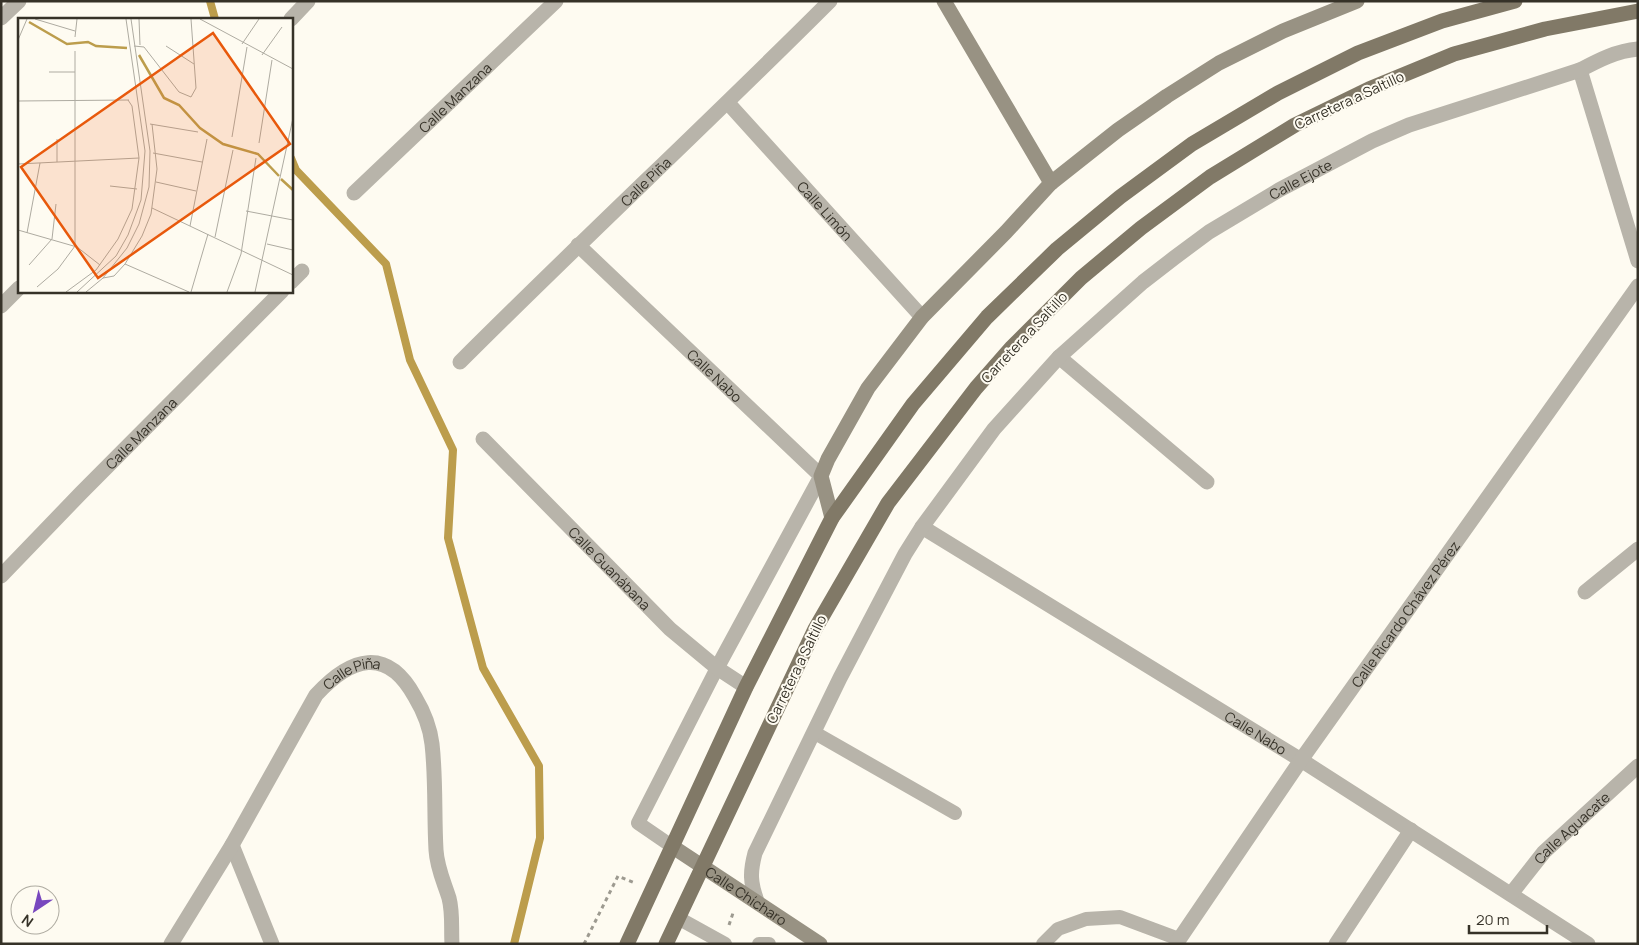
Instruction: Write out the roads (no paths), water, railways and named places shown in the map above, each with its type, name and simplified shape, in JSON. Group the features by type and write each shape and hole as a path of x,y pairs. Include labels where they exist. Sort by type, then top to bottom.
{"main road":[{"path":"627,944 746,687 832,518 913,404 981,324 1057,249 1120,197 1192,144 1278,93 1358,53 1442,21 1515,1"},
{"name":"Carretera a Saltillo","path":"666,944 815,629 888,503 976,388 1012,347 1081,278 1141,228 1210,177 1295,125 1369,89 1454,54 1545,29 1638,11"}],"street":[{"path":"1,18 20,1"},
{"path":"292,18 308,1"},
{"name":"Calle Manzana","path":"354,193 556,1"},
{"name":"Calle Piña","path":"460,362 578,245 728,103 830,1"},
{"path":"944,1 1051,183"},
{"path":"717,668 822,476 828,459 868,388 922,317 1006,232 1051,183 1118,130 1167,96 1220,63 1283,31 1357,1"},
{"name":"Calle Ejote","path":"757,901 752,888 750,870 755,853 814,732 905,554 922,527 994,429 1059,357 1174,258 1209,232 1279,190 1409,125 1580,70 1605,56 1638,49"},
{"path":"1580,70 1638,261"},
{"name":"Calle Limón","path":"728,103 922,317"},
{"name":"Calle Nabo","path":"578,245 822,476"},
{"path":"292,281 302,271"},
{"name":"Calle Ricardo Chávez Pérez","path":"1177,941 1301,760 1638,286"},
{"path":"1,306 18,289"},
{"name":"Calle Manzana","path":"1,576 281,292"},
{"path":"1059,357 1207,482"},
{"name":"Calle Guanábana","path":"483,439 670,629 717,668 746,687"},
{"path":"822,476 832,518"},
{"name":"Calle Nabo","path":"922,527 1301,760 1588,944"},
{"path":"1585,592 1638,549"},
{"name":"Calle Piña","path":"171,944 232,845 316,695 336,675 365,662 378,662 389,666 404,678 422,709 428,725 432,743 436,852 440,874 449,899 452,944"},
{"name":"Calle Aguacate","path":"1511,894 1544,852 1638,766"},
{"path":"1336,944 1411,830"},
{"path":"232,845 272,944"},
{"name":"Calle Chícharo","path":"673,847 820,944"}],"lane":[{"path":"673,847 638,823 717,668"},
{"path":"814,732 955,813"},
{"path":"1043,944 1058,929 1086,919 1120,917 1177,941"},
{"path":"678,918 724,943"},
{"path":"759,944 769,944"}],"waterway":[{"path":"210,1 215,18"},
{"path":"292,160 296,170 386,264 410,360 453,450 448,538 483,668 539,766 540,838 514,944"}]}
